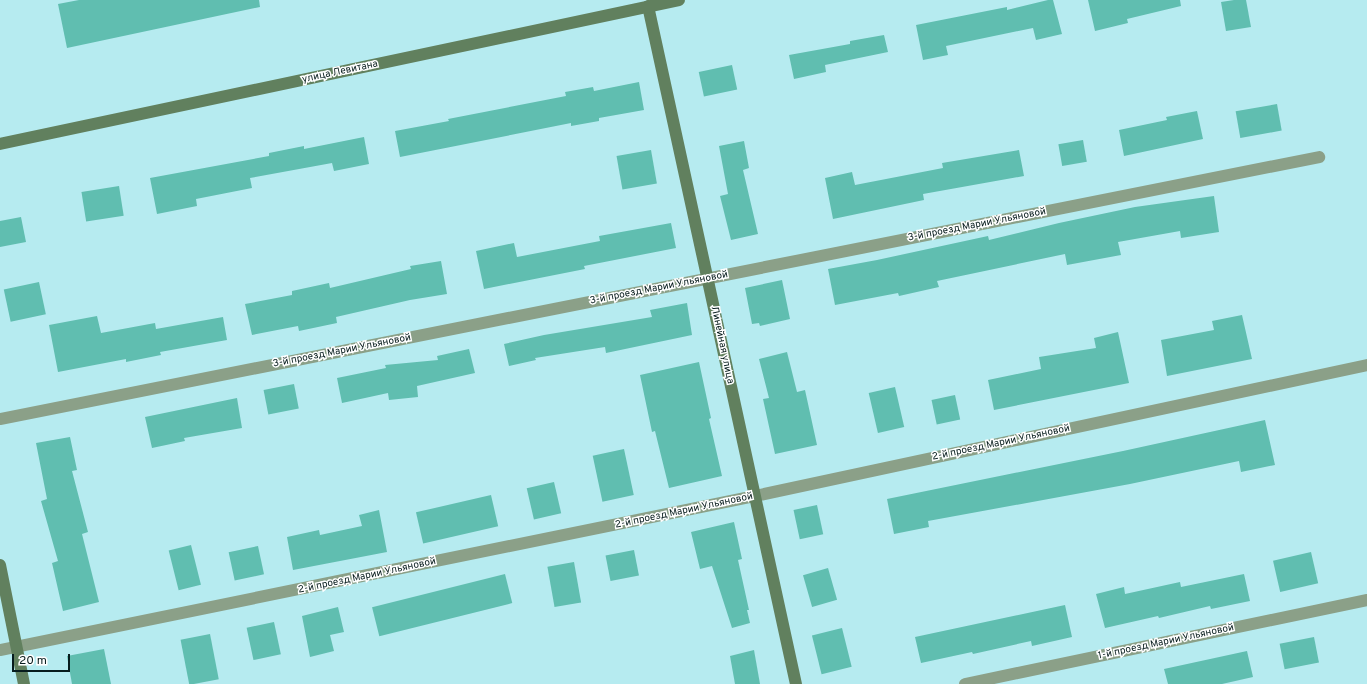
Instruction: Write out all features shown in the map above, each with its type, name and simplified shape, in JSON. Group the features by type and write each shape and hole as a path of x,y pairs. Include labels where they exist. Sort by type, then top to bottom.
{"main road":[{"name":"улица Левитана","path":"0,144 679,0"},
{"name":"Линейная улица","path":"648,6 796,684"},
{"path":"0,565 24,684"}],"street":[{"name":"3-й проезд Марии Ульяновой","path":"0,419 1319,157"},
{"name":"2-й проезд Марии Ульяновой","path":"0,650 755,496 1367,365"},
{"name":"1-й проезд Марии Ульяновой","path":"965,684 1367,600"}],"building":[{"path":"79,0 259,0 260,7 67,48 58,4"},
{"path":"1053,0 1062,34 1036,40 1033,28 946,46 948,55 923,60 916,25 1007,7 1007,10"},
{"path":"1088,0 1180,0 1181,6 1127,19 1128,23 1095,31"},
{"path":"1246,0 1251,27 1226,31 1221,2"},
{"path":"884,35 888,52 825,65 826,72 794,79 789,55 850,44 850,41"},
{"path":"732,65 737,89 704,97 699,72"},
{"path":"639,82 644,110 599,118 599,121 571,126 571,123 400,157 395,131 566,96 565,92 593,87 594,91"},
{"path":"1277,104 1282,131 1240,138 1236,111"},
{"path":"1197,111 1203,139 1124,156 1119,130 1167,120 1166,117"},
{"path":"364,137 369,164 334,171 332,163 250,178 252,188 196,199 197,206 157,214 150,178 269,156 269,153 304,146 304,149"},
{"path":"1083,140 1087,162 1062,166 1058,144"},
{"path":"744,141 749,168 743,170 758,234 731,240 720,196 728,194 719,146"},
{"path":"651,150 657,183 622,190 617,156"},
{"path":"1019,150 1024,176 923,194 924,200 833,219 825,178 852,172 855,185 943,168 942,163"},
{"path":"119,186 124,216 86,222 81,192"},
{"path":"1214,196 1219,232 1181,238 1180,231 1118,242 1121,255 1067,265 1065,254 937,281 939,287 899,296 898,293 835,305 828,269 988,236 989,240 1135,207"},
{"path":"21,217 26,242 0,247 0,221"},
{"path":"671,223 676,248 584,266 585,269 484,289 476,251 514,243 517,257 600,241 599,236"},
{"path":"441,261 447,294 410,300 336,317 337,323 299,331 298,326 252,335 245,304 292,295 292,291 329,283 330,288 411,269 410,266"},
{"path":"782,280 790,319 760,326 759,323 752,324 745,288"},
{"path":"39,282 46,314 11,322 4,289"},
{"path":"687,303 692,335 606,353 605,347 535,358 536,360 509,366 504,344 544,335 652,317 650,310"},
{"path":"1242,315 1252,359 1167,376 1161,340 1214,330 1212,321"},
{"path":"97,316 101,333 155,323 156,329 223,317 227,340 160,352 161,355 126,362 126,359 58,372 49,325"},
{"path":"1118,332 1129,383 994,410 988,380 1041,369 1039,357 1096,348 1094,338"},
{"path":"469,349 475,373 417,386 418,397 389,400 388,393 342,403 337,378 386,368 385,365 438,360 437,356"},
{"path":"787,352 797,392 805,390 817,445 775,454 763,399 769,398 759,359"},
{"path":"699,362 711,418 709,419 722,476 669,488 655,431 652,432 640,375"},
{"path":"294,384 299,409 268,414 264,390"},
{"path":"895,387 904,427 878,433 869,393"},
{"path":"955,395 960,419 937,424 932,400"},
{"path":"237,398 242,428 184,438 185,441 152,448 145,417"},
{"path":"1265,420 1275,465 1241,472 1239,461 1130,484 928,521 929,527 894,534 887,499 1123,451"},
{"path":"70,437 77,470 72,471 88,532 82,534 99,602 63,611 52,563 58,561 41,501 47,499 36,443"},
{"path":"624,449 634,495 602,502 593,456"},
{"path":"554,482 561,513 534,519 527,488"},
{"path":"491,495 498,526 423,544 416,512"},
{"path":"817,505 823,534 800,539 794,510"},
{"path":"379,510 387,552 293,570 287,537 319,530 320,535 362,526 359,515"},
{"path":"734,522 742,559 738,560 749,610 747,610 750,623 732,628 712,566 700,569 691,532"},
{"path":"191,545 201,585 179,590 169,551"},
{"path":"258,546 264,574 235,581 229,552"},
{"path":"634,550 639,576 610,581 606,556"},
{"path":"1311,552 1318,583 1280,592 1273,561"},
{"path":"574,562 581,602 555,607 547,567"},
{"path":"828,568 837,600 812,607 803,575"},
{"path":"505,574 512,603 379,636 372,607"},
{"path":"1244,574 1250,601 1211,609 1210,606 1159,618 1158,616 1105,628 1096,594 1124,587 1125,594 1180,582 1181,587"},
{"path":"1065,605 1072,637 1032,646 1031,641 973,654 972,652 921,663 915,637"},
{"path":"338,607 344,632 330,635 334,651 310,657 302,616"},
{"path":"274,622 281,654 253,660 247,628"},
{"path":"842,628 852,667 822,674 812,635"},
{"path":"210,634 219,679 189,684 181,640"},
{"path":"1314,637 1319,663 1285,669 1280,644"},
{"path":"104,649 111,684 72,684 67,656"},
{"path":"754,650 760,684 735,684 730,656"},
{"path":"1247,651 1253,677 1222,684 1168,684 1164,669"}]}
